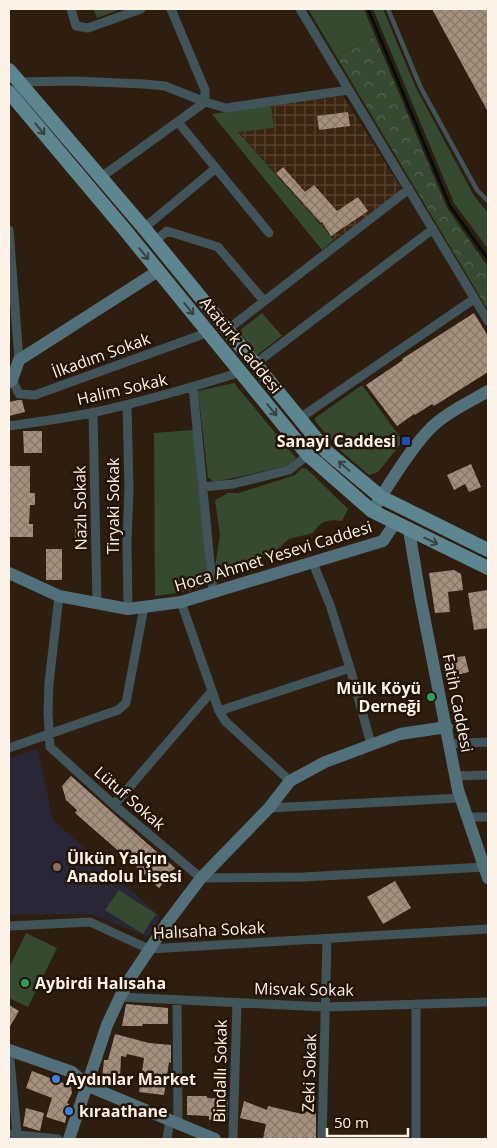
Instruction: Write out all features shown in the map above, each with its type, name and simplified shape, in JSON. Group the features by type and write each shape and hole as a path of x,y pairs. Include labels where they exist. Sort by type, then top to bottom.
{"main road":[{"path":"9,70 13,87 100,178 144,228 328,452 381,497 488,550"},
{"name":"Atatürk Caddesi","path":"13,87 158,271 308,455 372,511 488,568"}],"street":[{"path":"71,9 76,26 88,28 141,9"},
{"path":"171,9 205,90 205,102"},
{"path":"300,9 488,322"},
{"path":"13,87 73,80 165,86 226,108 349,90"},
{"path":"100,178 205,102"},
{"path":"178,122 269,233"},
{"path":"144,228 216,168"},
{"path":"227,330 409,189"},
{"path":"255,364 433,229"},
{"path":"9,230 18,360 10,381"},
{"path":"154,242 167,231 218,247 264,301"},
{"path":"18,360 158,271"},
{"path":"300,418 474,299"},
{"name":"İlkadım Sokak","path":"10,381 19,394 35,395 200,334 206,330"},
{"name":"Halim Sokak","path":"9,426 127,405 241,372"},
{"path":"193,387 213,593"},
{"path":"372,511 396,474 428,431 454,411 488,391"},
{"name":"Tiryaki Sokak","path":"127,405 129,489 127,542 128,608"},
{"name":"Nazlı Sokak","path":"93,412 97,603"},
{"path":"203,487 233,484 289,470 308,455"},
{"name":"Hoca Ahmet Yesevi Caddesi","path":"9,574 59,596 128,608 144,607 181,602 383,541 395,523"},
{"name":"Fatih Caddesi","path":"409,530 455,776 486,872"},
{"path":"313,563 330,605 371,744"},
{"path":"49,734 49,683 59,596"},
{"path":"181,602 219,710 225,721 290,781"},
{"path":"9,748 118,710 126,703 144,607"},
{"path":"219,710 350,668"},
{"path":"114,805 212,691"},
{"path":"69,1139 107,1025 120,998 166,923 201,878 269,808 290,781 325,762 400,734 447,727"},
{"name":"Lütuf Sokak","path":"49,734 50,747 114,805 201,878"},
{"path":"450,744 488,742"},
{"path":"455,776 488,775"},
{"path":"269,808 461,798"},
{"path":"468,817 488,816"},
{"path":"201,878 486,872"},
{"name":"Halısaha Sokak","path":"9,926 90,922 149,949 488,929"},
{"name":"Zeki Sokak","path":"322,1139 327,939"},
{"name":"Misvak Sokak","path":"120,998 326,1007 488,1002"},
{"path":"167,1139 174,1122 177,1000"},
{"name":"Bindallı Sokak","path":"233,1139 237,1003"},
{"path":"416,1004 416,1139"},
{"path":"58,1139 13,1134 9,1050 72,1072 88,1086 215,1139"}],"lane":[{"path":"388,9 421,88 476,190 488,202"}],"shaded area":[{"path":"343,96 403,191 334,240 238,131 274,128 271,105"},
{"name":"Ülkün Yalçın Anadolu Lisesi","path":"38,749 53,820 160,916 148,937 91,914 9,915 9,758"}],"green space":[{"path":"93,9 121,9 97,18"},
{"path":"308,9 364,9 375,36 336,56"},
{"path":"373,9 383,9 415,86 474,196 488,213 488,249 454,203"},
{"path":"375,36 447,208 488,267 488,310 336,56"},
{"path":"271,105 274,128 238,132 334,240 322,250 212,114"},
{"path":"262,313 282,336 257,355 239,331"},
{"path":"234,383 296,458 288,466 214,482 208,477 198,391"},
{"path":"362,385 403,441 378,472 369,475 342,452 315,421 315,418"},
{"path":"193,430 208,584 184,592 155,596 154,433"},
{"path":"302,468 307,469 348,509 342,521 333,520 325,522 313,533 289,539 272,554 252,560 223,573 215,566 220,535 215,500 228,493 239,493 295,475"},
{"path":"119,890 156,914 143,934 105,910"},
{"name":"Aybirdi Halısaha","path":"26,933 57,948 28,1007 9,998 9,968"}],"building":[{"path":"432,9 488,9 488,112"},
{"path":"348,112 350,126 319,130 317,116"},
{"path":"283,167 305,192 314,185 337,211 358,197 368,211 331,236 322,222 276,173"},
{"path":"474,313 488,336 488,372 434,406 432,404 397,426 366,385 402,359"},
{"path":"22,400 25,412 9,416 9,402"},
{"path":"23,431 42,431 42,453 24,453"},
{"path":"471,464 481,487 469,492 465,484 454,490 447,475"},
{"path":"9,466 30,466 30,493 35,493 35,505 30,505 29,524 33,524 33,537 9,537"},
{"path":"75,528 87,528 87,543 75,543"},
{"path":"46,549 62,549 62,580 46,580"},
{"path":"454,570 461,574 463,590 448,592 450,612 435,613 429,573"},
{"path":"488,590 488,628 474,630 468,593"},
{"path":"465,656 469,672 448,677 445,659"},
{"path":"71,776 175,868 159,888 134,865 137,862 124,851 122,854 75,813 77,810 66,800 62,786"},
{"path":"395,881 411,908 383,924 367,897"},
{"path":"126,1004 168,1008 168,1024 122,1026"},
{"path":"9,1005 19,1011 9,1028"},
{"path":"115,1034 149,1043 171,1045 171,1063 169,1062 164,1095 139,1092 144,1058 127,1054 126,1057 121,1056 120,1079 102,1078 104,1060 108,1060"},
{"path":"32,1071 71,1086 72,1093 67,1103 69,1104 65,1123 46,1117 52,1098 26,1088"},
{"path":"187,1096 228,1099 227,1121 209,1120 209,1116 187,1115"},
{"path":"244,1101 267,1110 268,1106 302,1114 302,1111 316,1113 316,1139 263,1139 266,1124 240,1118"},
{"path":"26,1108 44,1113 40,1131 23,1126"}],"waterway":[{"path":"368,9 450,206 488,259"}],"place":[{"name":"Sanayi Caddesi","path":"406,441"},
{"name":"Mülk Köyü Derneği","path":"431,697"},
{"name":"Ülkün Yalçın Anadolu Lisesi","path":"57,867"},
{"name":"Aybirdi Halısaha","path":"25,983"},
{"name":"Aydınlar Market","path":"56,1079"},
{"name":"kıraathane","path":"69,1111"}]}
